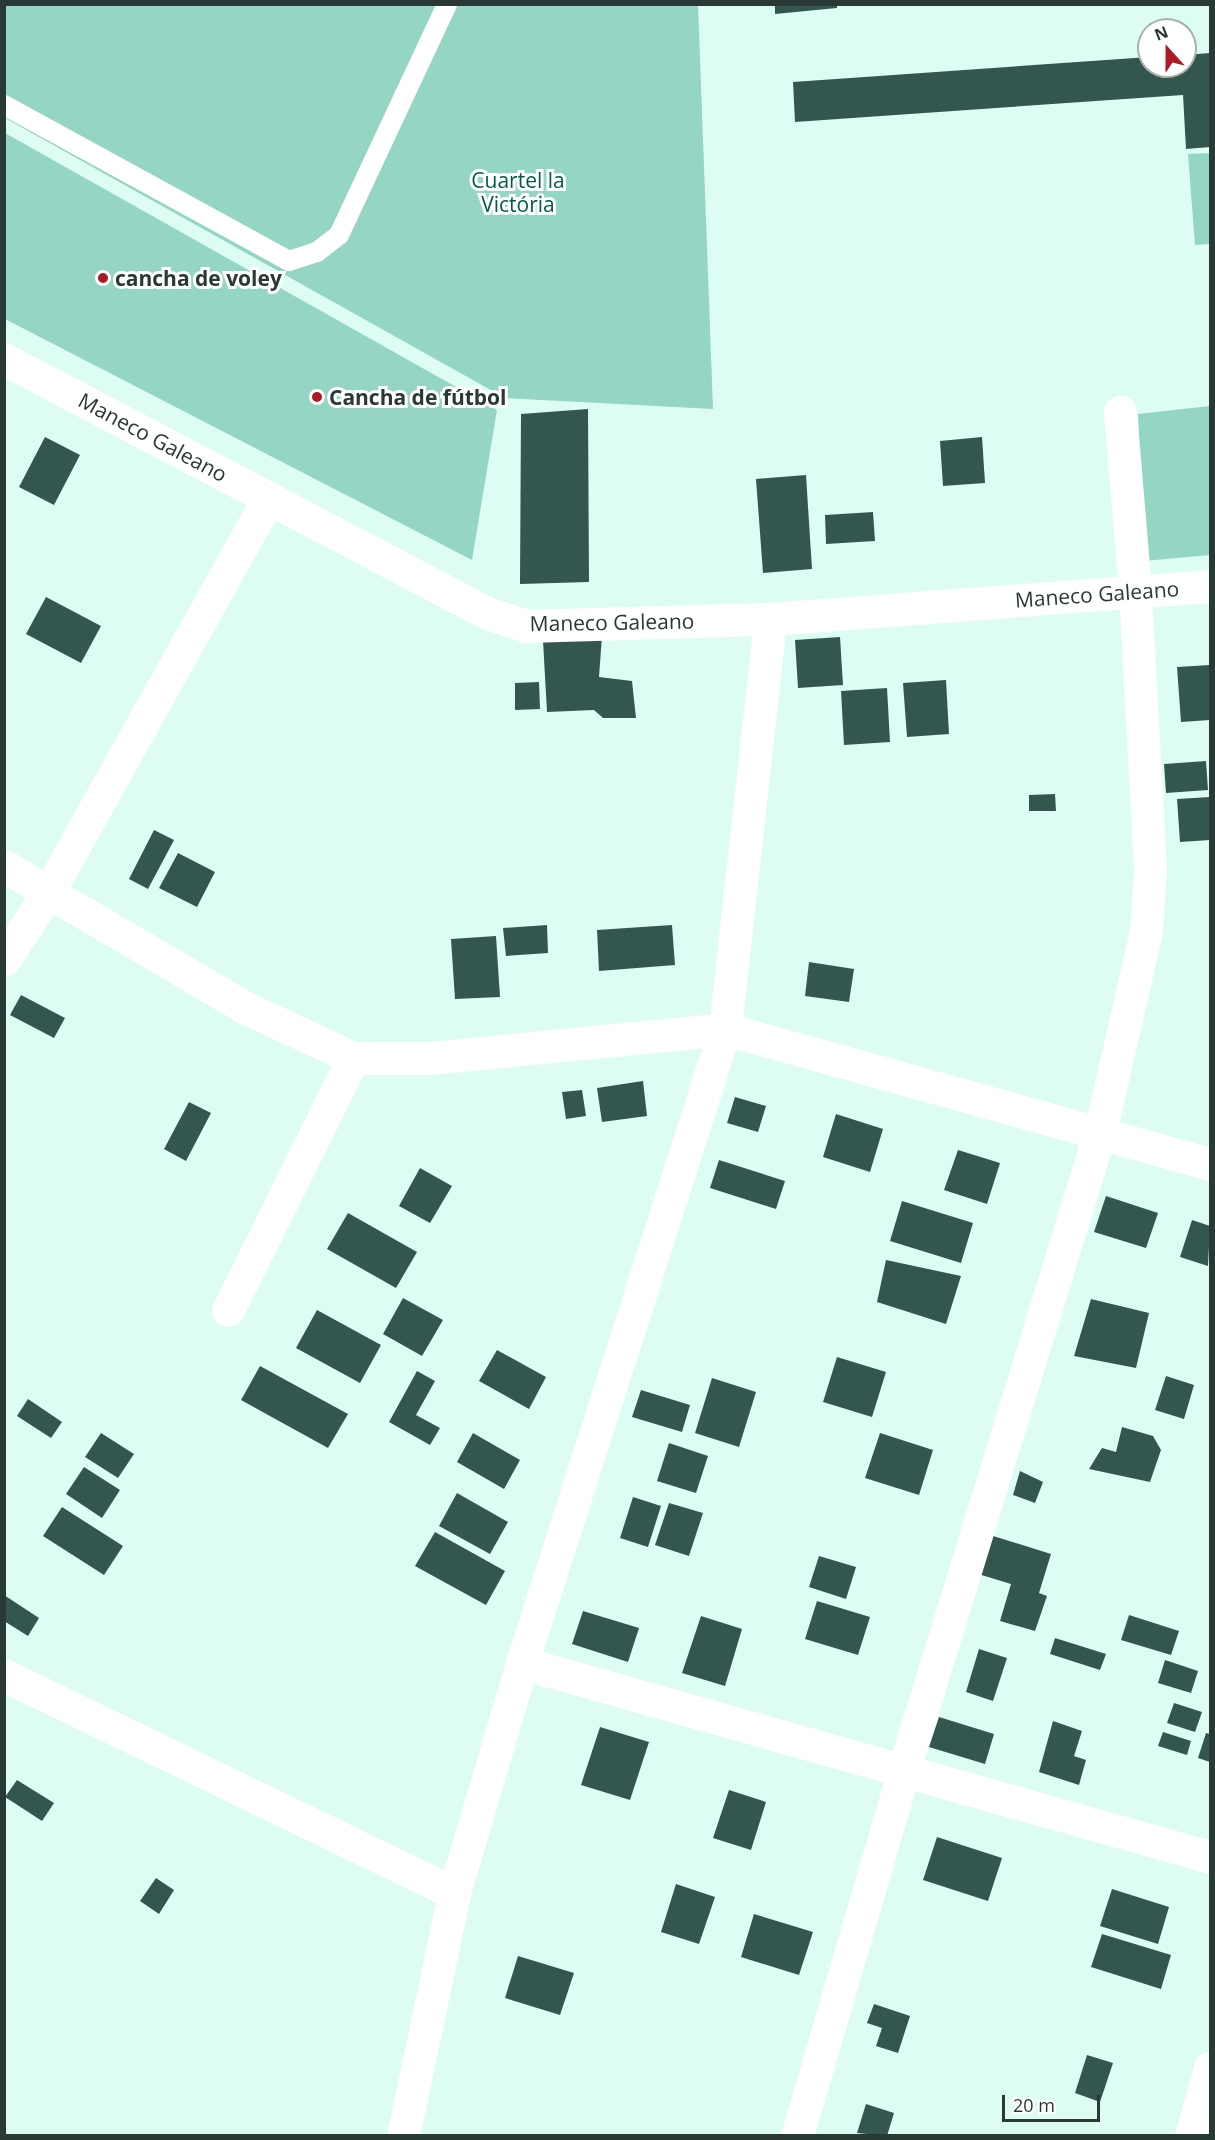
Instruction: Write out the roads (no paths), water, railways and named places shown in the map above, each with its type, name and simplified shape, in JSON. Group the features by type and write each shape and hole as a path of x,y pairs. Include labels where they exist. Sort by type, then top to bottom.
{"street":[{"name":"Maneco Galeano","path":"4,359 487,614 527,626 770,619 1210,586"},
{"path":"797,2136 904,1769 1100,1132 1146,931 1150,869 1135,590 1120,412"},
{"path":"4,960 49,891 269,498"},
{"path":"404,2136 454,1893 522,1663 725,1029 770,619"},
{"path":"4,866 246,1008 353,1058 431,1059 725,1029 1210,1164"},
{"path":"228,1310 353,1058"},
{"path":"522,1663 1210,1857"},
{"path":"4,1675 454,1893"},
{"path":"1191,2136 1210,2068"}],"lane":[{"path":"4,105 289,261 317,252 339,235 447,4"}],"place":[{"name":"cancha de voley","path":"103,278"},
{"name":"Cancha de fútbol","path":"317,397"}],"park label":[{"name":"Cuartel la Victória","path":"518,192"}]}
